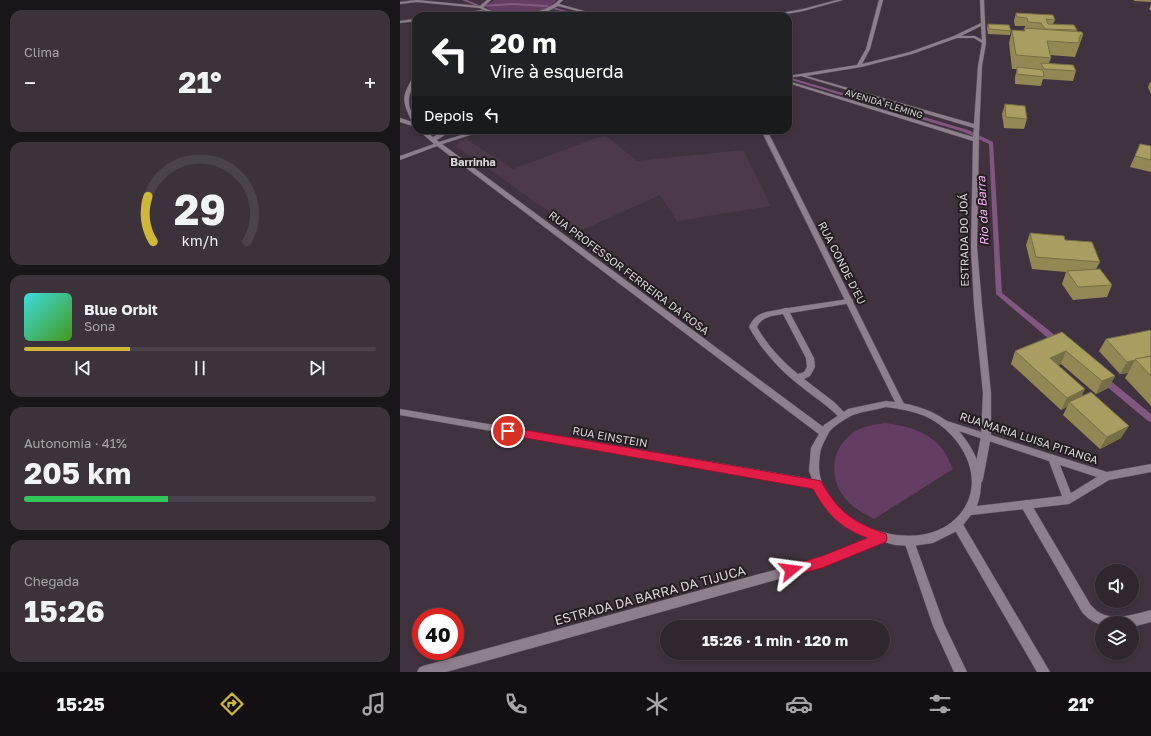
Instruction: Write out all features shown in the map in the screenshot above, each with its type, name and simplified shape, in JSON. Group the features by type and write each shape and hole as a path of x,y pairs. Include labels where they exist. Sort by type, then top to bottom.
{"street":[{"path":"463,12 483,7 489,0"},
{"path":"534,12 546,10 557,5 561,0"},
{"path":"790,12 813,8 841,0"},
{"path":"859,66 868,50 881,0"},
{"name":"ESTRADA DO JOÁ","path":"969,511 976,496 986,436 987,393 974,248 976,128 980,66 984,43 982,0"},
{"path":"400,3 417,1 483,7 490,12"},
{"path":"557,5 584,12"},
{"path":"546,10 552,12"},
{"path":"400,22 412,20"},
{"path":"792,77 859,66 911,53 956,37 983,24"},
{"path":"956,37 975,37 984,43"},
{"name":"AVENIDA FLEMING","path":"792,74 976,128"},
{"path":"412,83 407,91 406,104 412,117"},
{"name":"AVENIDA FLEMING","path":"792,83 976,139"},
{"path":"400,120 412,123"},
{"name":"RUA PROFESSOR FERREIRA DA ROSA","path":"426,134 823,432"},
{"path":"435,142 444,134"},
{"path":"400,158 435,142 468,134"},
{"name":"RUA CONDE D'EU","path":"766,134 901,406"},
{"path":"842,415 831,402 796,378 758,337 753,327 755,321 760,316 785,310 849,301"},
{"path":"785,310 810,358 812,366 808,374 796,378"},
{"path":"969,511 957,524 944,533 928,539 909,541 881,538 859,530 840,517 826,502 816,484 813,470 813,456 816,443 823,432 842,415 870,405 886,404 901,406 924,412 944,423 957,435 968,448 975,463 978,479"},
{"name":"RUA EINSTEIN","path":"400,412 816,484"},
{"name":"RUA MARIA LUISA PITANGA","path":"944,423 1053,460 1107,476"},
{"path":"1053,460 1070,500"},
{"name":"RUA MARIA LUISA PITANGA","path":"969,511 1070,500 1107,476 1151,468"},
{"path":"1026,504 1086,608 1097,618 1128,622 1151,616"},
{"path":"957,524 1044,672"},
{"name":"ESTRADA DA BARRA DA TIJUCA","path":"423,672 822,562 881,538"},
{"path":"909,541 939,626 961,672"}],"shaded area":[{"path":"494,0 556,0 551,6 534,12 494,11 487,8 487,5"},
{"path":"605,135 637,161 743,150 771,206 677,221 660,195 578,232 456,146 460,141 466,139 513,169"},
{"path":"885,423 917,430 931,438 944,452 953,469 874,519 855,508 840,491 834,472 835,463 837,453 841,445 848,437 865,427"}],"building":[{"path":"1016,13 1053,15 1055,20 1046,19 1048,24 1074,25 1077,30 1045,29 1041,23 1028,22 1027,18 1017,17"},
{"path":"988,24 1009,25 1011,31 989,29"},
{"path":"1024,28 1082,32 1083,35 1080,35 1081,37 1079,37 1079,43 1047,41 1051,58 1016,55 1012,30 1025,31"},
{"path":"1041,63 1073,65 1076,71 1044,69"},
{"path":"1017,67 1043,70 1044,77 1017,74"},
{"path":"1005,104 1025,106 1027,119 1006,117"},
{"path":"1140,144 1151,146 1151,160 1135,156"},
{"path":"1030,233 1064,236 1065,240 1092,242 1100,262 1036,257"},
{"path":"1100,269 1112,285 1078,287 1067,271"},
{"path":"1151,330 1151,356 1127,362 1106,339"},
{"path":"1062,332 1115,376 1102,381 1066,351 1050,358 1085,389 1067,398 1015,351"},
{"path":"1151,356 1151,376 1135,359"},
{"path":"1091,392 1129,426 1107,437 1069,402"}],"waterway":[{"name":"Rio da Barra","path":"464,0 479,6 514,4 546,6 568,12"},
{"name":"Rio da Barra","path":"792,79 966,131 991,143 999,294 1058,342"},
{"name":"Rio da Barra","path":"1103,379 1151,419"}],"district":[{"name":"Barrinha","path":"473,162"}],"route":[{"path":"508,431 816,484 826,502 840,517 859,530 881,538 822,562 791,570"}]}
